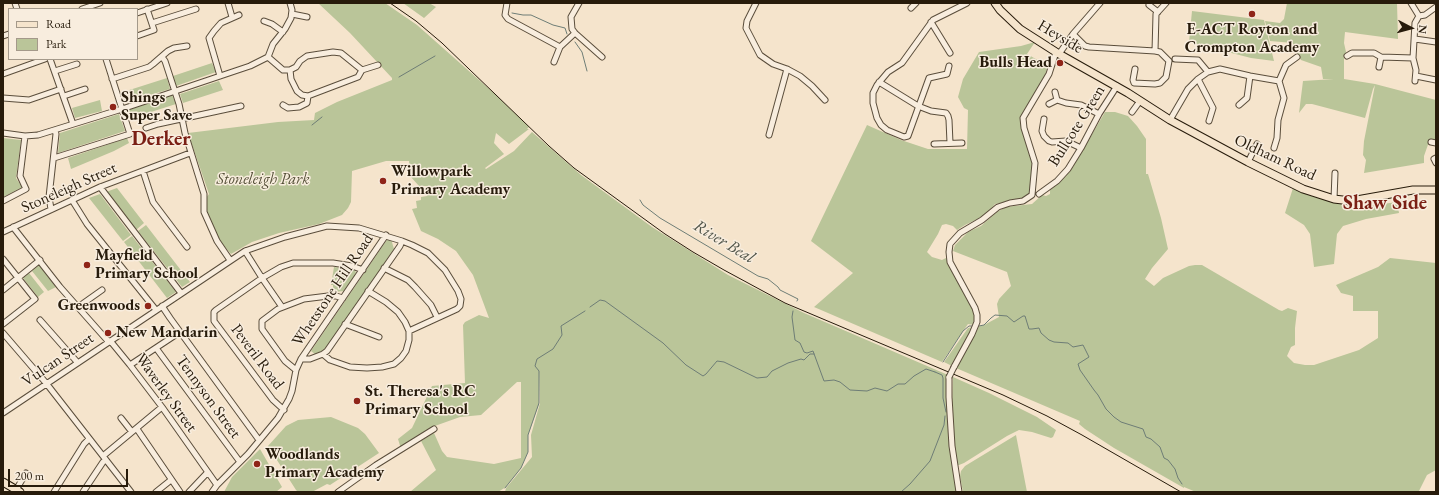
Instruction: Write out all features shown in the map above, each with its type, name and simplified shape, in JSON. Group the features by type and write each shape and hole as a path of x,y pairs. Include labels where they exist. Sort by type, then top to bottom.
{"main road":[{"name":"Heyside","path":"995,3 1000,10 1020,29 1058,53 1117,86"},
{"name":"Oldham Road","path":"1117,86 1170,120 1248,162 1303,189 1343,201 1359,200 1413,190 1436,190"},
{"path":"3,482 18,491"}],"street":[{"path":"88,6 100,3"},
{"path":"138,13 167,3"},
{"path":"228,3 232,17"},
{"path":"3,133 25,136 38,135 122,109 250,66 268,57 273,44 283,32 292,14 290,3"},
{"path":"507,3 505,15 508,19 560,47"},
{"path":"579,3 571,17 571,25 575,33 602,57"},
{"path":"756,3 747,21 746,28 760,55 773,64 787,69 805,80 825,100"},
{"path":"912,8 916,3"},
{"path":"949,66 947,74 929,78 908,136 904,137 887,130 881,125 877,118 873,103 873,93 879,82 888,72 902,63 933,20 967,3"},
{"path":"959,492 954,469 950,422 949,377 972,334 977,322 977,315 975,308 950,262 950,244 960,233 982,220 998,207 1026,200 1032,195 1035,163 1024,128 1023,118 1049,74 1058,53 1099,3"},
{"path":"1157,13 1166,3"},
{"path":"1411,3 1419,16"},
{"path":"1149,4 1157,13 1157,51"},
{"path":"1419,16 1425,15 1436,7"},
{"path":"138,36 154,30 147,9"},
{"path":"152,23 196,9"},
{"path":"292,14 307,17"},
{"path":"220,76 209,38 221,23 238,15"},
{"path":"1419,16 1415,23 1413,58 1415,78 1436,80"},
{"path":"264,21 272,24 283,32"},
{"path":"931,22 950,53"},
{"path":"554,62 560,47 575,33"},
{"path":"1073,34 1085,46 1157,51 1169,61 1165,79 1155,84 1134,82 1135,68"},
{"path":"1415,39 1436,42"},
{"path":"112,79 149,67 162,57 168,50 187,46"},
{"path":"268,57 283,70 290,70 296,67 300,61 307,56 333,52 341,53 362,70"},
{"path":"1347,56 1352,53 1374,53 1381,58 1413,58"},
{"path":"162,57 174,91 190,152 204,194 204,212 217,241 230,260"},
{"path":"1274,148 1278,138 1278,120 1284,98 1279,81 1286,65 1297,57"},
{"path":"1379,67 1381,58"},
{"path":"1175,59 1198,60 1208,72"},
{"path":"3,74 42,60"},
{"path":"50,60 62,89 73,124"},
{"path":"54,158 130,134 106,60"},
{"path":"55,71 77,64"},
{"path":"290,70 291,79 297,91 302,95 308,96 358,77 362,70 378,66"},
{"path":"769,136 787,69"},
{"path":"1170,120 1188,89 1208,72 1220,69 1279,81"},
{"path":"1239,105 1247,98 1250,76"},
{"path":"1198,79 1213,108 1209,121"},
{"path":"879,82 918,106 931,111 940,111 948,116 950,143"},
{"name":"Bullcote Green","path":"1039,194 1063,176 1073,162 1099,114 1117,86"},
{"path":"3,98 29,100 62,89"},
{"path":"64,96 85,89"},
{"path":"1055,92 1057,100"},
{"path":"283,105 288,108 299,108 307,103 308,96"},
{"path":"1049,104 1057,100 1081,105 1099,114"},
{"path":"1132,112 1140,100"},
{"path":"146,128 241,106"},
{"path":"1044,119 1042,131 1044,136 1049,141 1066,141 1081,148"},
{"path":"51,209 49,197 54,158 55,130"},
{"path":"3,201 26,189 20,176 25,136"},
{"path":"934,144 962,143"},
{"path":"1248,162 1257,144"},
{"name":"Stoneleigh Street","path":"3,232 100,187 190,152"},
{"path":"1436,158 1434,159 1436,163"},
{"path":"143,171 154,202 186,247"},
{"path":"1334,199 1335,173"},
{"path":"100,187 181,293"},
{"path":"72,200 87,224 156,310"},
{"name":"Vulcan Street","path":"3,413 245,251 285,237 327,226 359,228 386,235 428,253 445,270 458,291 461,303 459,308 437,317"},
{"name":"Waverley Street","path":"13,227 60,287 130,365 162,407 216,485"},
{"name":"Whetstone Hill Road","path":"212,492 216,485 240,462 284,410 292,391 296,370 301,359 386,235"},
{"name":"Whetstone Hill Road","path":"301,359 310,359 323,354 400,246 402,241"},
{"path":"245,251 282,308"},
{"path":"3,259 35,299 3,324"},
{"path":"3,290 40,260"},
{"path":"262,278 281,267 293,263 333,263 352,266 363,270"},
{"path":"384,268 408,280 416,287 431,305 437,317 409,331"},
{"name":"Peveril Road","path":"262,278 216,310 213,316 214,321 272,399 284,410"},
{"path":"78,307 102,290"},
{"path":"323,354 330,360 350,367 382,367 394,364 406,351 409,340 409,331 405,322 398,312 386,302 368,291"},
{"path":"296,370 285,361 262,329 262,324 265,318 282,308 304,299 328,296 343,298"},
{"path":"162,306 259,440"},
{"path":"40,320 78,363"},
{"path":"345,324 379,337"},
{"path":"130,365 180,332"},
{"path":"3,333 46,383 131,492"},
{"name":"Tennyson Street","path":"156,348 240,462"},
{"path":"84,492 104,458 162,407"},
{"path":"121,418 132,432"},
{"path":"137,429 180,492"},
{"path":"338,492 376,465 434,429"},
{"path":"54,492 89,439"},
{"path":"18,491 26,473"},
{"path":"189,492 207,473"},
{"path":"156,492 171,480"}],"green space":[{"name":"Stoneleigh Park","path":"318,3 385,3 417,25 496,95 529,127 527,129 529,129 509,144 496,133 494,143 504,154 485,168 486,169 514,151 532,132 581,175 652,227 728,275 804,313 948,375 946,385 949,438 957,492 505,492 506,488 532,457 531,435 540,403 540,370 539,404 528,435 528,452 521,468 506,487 498,492 410,492 436,470 421,441 434,433 442,451 447,457 494,464 521,458 521,382 517,382 481,415 460,417 432,427 401,449 398,439 412,428 432,386 465,383 463,325 465,322 479,315 489,318 473,275 456,251 438,239 421,231 412,209 417,208 416,201 421,200 421,197 427,196 427,186 419,186 410,176 409,161 386,161 352,171 351,202 342,215 319,224 279,233 252,242 231,254 218,239 206,210 206,198 209,194 188,133 278,122 314,120 315,113 337,102 392,80 392,78 350,33"},
{"path":"403,3 429,3 436,7 424,18"},
{"path":"1287,3 1397,3 1398,39 1345,32 1344,43 1346,52 1344,59 1344,79 1375,84 1436,100 1436,141 1430,139 1424,156 1424,163 1364,173 1366,160 1363,155 1364,141 1375,85 1365,118 1312,104 1306,104 1299,113 1303,81 1334,79 1323,79 1321,67 1301,60 1296,52 1293,52 1293,43 1270,41 1265,21 1280,23 1284,19"},
{"path":"1192,11 1264,20 1274,61 1251,58 1189,42"},
{"path":"1035,42 1027,54 1048,66 1045,75 1027,108 1023,131 1033,164 1029,194 1023,198 995,204 986,215 957,230 953,226 946,224 942,225 927,252 932,257 942,260 946,258 975,311 974,325 968,324 942,362 814,307 853,273 811,241 867,125 901,140 928,149 967,149 968,110 964,108 958,97 963,79 979,52 1021,46"},
{"path":"212,63 216,72 176,86 173,76"},
{"path":"167,78 170,89 123,103 120,93"},
{"path":"219,81 223,90 183,103 180,94"},
{"path":"172,95 176,104 129,119 126,110"},
{"path":"100,100 102,111 75,118 72,108"},
{"path":"1105,112 1115,112 1128,116 1146,139 1146,174 1148,174 1161,218 1168,249 1145,279 1154,286 1163,278 1189,266 1202,265 1279,310 1282,311 1288,308 1297,311 1295,345 1291,347 1287,356 1294,363 1314,365 1359,350 1378,338 1378,311 1353,311 1353,296 1341,293 1336,285 1378,267 1390,258 1436,263 1436,470 1427,475 1419,491 1196,492 1184,488 1114,448 1085,429 1079,424 1080,421 956,368 973,338 977,327 999,317 997,304 999,299 1011,286 1007,272 953,251 955,245 968,232 981,226 997,212 1006,207 1032,204 1042,195 1046,196 1050,194 1050,190 1065,177 1073,167"},
{"path":"119,114 125,131 58,153 60,133"},
{"path":"3,138 21,140 16,178 22,187 3,197"},
{"path":"127,138 129,143 71,169 68,158"},
{"path":"117,188 144,223 136,230 106,192"},
{"path":"1293,188 1308,195 1341,204 1342,207 1355,208 1397,202 1399,213 1366,219 1343,226 1337,234 1334,264 1314,267 1310,234 1304,225 1285,213"},
{"path":"100,194 131,235 123,241 89,198"},
{"path":"146,225 190,282 182,287 138,231"},
{"path":"132,236 176,292 167,298 124,242"},
{"path":"391,239 394,249 326,349 315,354 311,351 384,244 387,240"},
{"path":"39,265 56,287 48,291 32,271"},
{"path":"334,267 354,270 356,272 345,291 333,292 333,285 331,285"},
{"path":"29,273 44,292 38,297 23,278"},
{"path":"973,327 952,366 944,362 968,328"},
{"path":"953,377 1037,417 1056,430 1053,437 1051,438 1032,432 1019,430 964,463 957,465 952,406"},
{"path":"331,417 358,428 365,434 379,453 330,485 327,484 312,492 298,492 268,446 286,426 298,420"},
{"path":"1016,435 1027,492 963,492 960,476 961,471 965,466"},
{"name":"Woodlands Primary Academy","path":"260,449 282,487 276,492 224,492 232,477"}],"waterway":[{"name":"River Beal","path":"512,13 531,15 553,25 565,28 567,34"},
{"name":"River Beal","path":"575,42 582,52 587,71"},
{"name":"River Beal","path":"399,77 435,56"},
{"name":"River Beal","path":"312,125 322,117"},
{"name":"River Beal","path":"640,200 643,205 660,218 758,276 768,279 780,290 798,299 797,301"},
{"path":"590,307 600,300 605,301 663,343 686,365 703,376 717,361 724,362 757,378 767,377 772,371 788,363 801,359 804,360 810,354 814,354"},
{"path":"505,488 521,468 528,452 528,435 539,403 539,371 535,366 537,359 553,349 562,335 561,326 585,311"},
{"name":"River Beal","path":"793,311 792,317 795,340 800,343 804,352 807,353 813,351 824,381 834,380 840,382 850,390 867,391 875,388 887,391 898,384 905,384 914,376 926,369 935,372"},
{"name":"River Beal","path":"979,326 984,325 995,315 1007,316 1014,322 1025,316 1029,329 1039,328 1041,333 1049,340 1068,343 1073,347 1083,345 1089,357 1078,364 1080,370 1106,409 1121,422 1143,429 1146,437 1151,439 1160,447 1164,458 1168,460 1175,469 1182,484"},
{"name":"River Beal","path":"943,362 963,331 969,326 972,326"},
{"path":"935,372 942,375 943,378 943,398 946,412"},
{"path":"901,492 930,461 944,425 945,416"}],"tram line":[{"path":"390,3 416,21 442,43 549,146 574,168 665,234 693,252 785,303 1003,395 1047,416 1181,492"}],"place":[{"name":"E-ACT Royton and Crompton Academy","path":"1252,14"},
{"name":"Bulls Head","path":"1060,63"},
{"name":"Shings Super Save","path":"113,107"},
{"name":"Willowpark Primary Academy","path":"383,181"},
{"name":"Mayfield Primary School","path":"87,265"},
{"name":"Greenwoods","path":"148,306"},
{"name":"New Mandarin","path":"108,333"},
{"name":"St. Theresa's RC Primary School","path":"357,401"},
{"name":"Woodlands Primary Academy","path":"257,464"}],"district":[{"name":"Derker","path":"161,140"},
{"name":"Shaw Side","path":"1385,204"}]}
